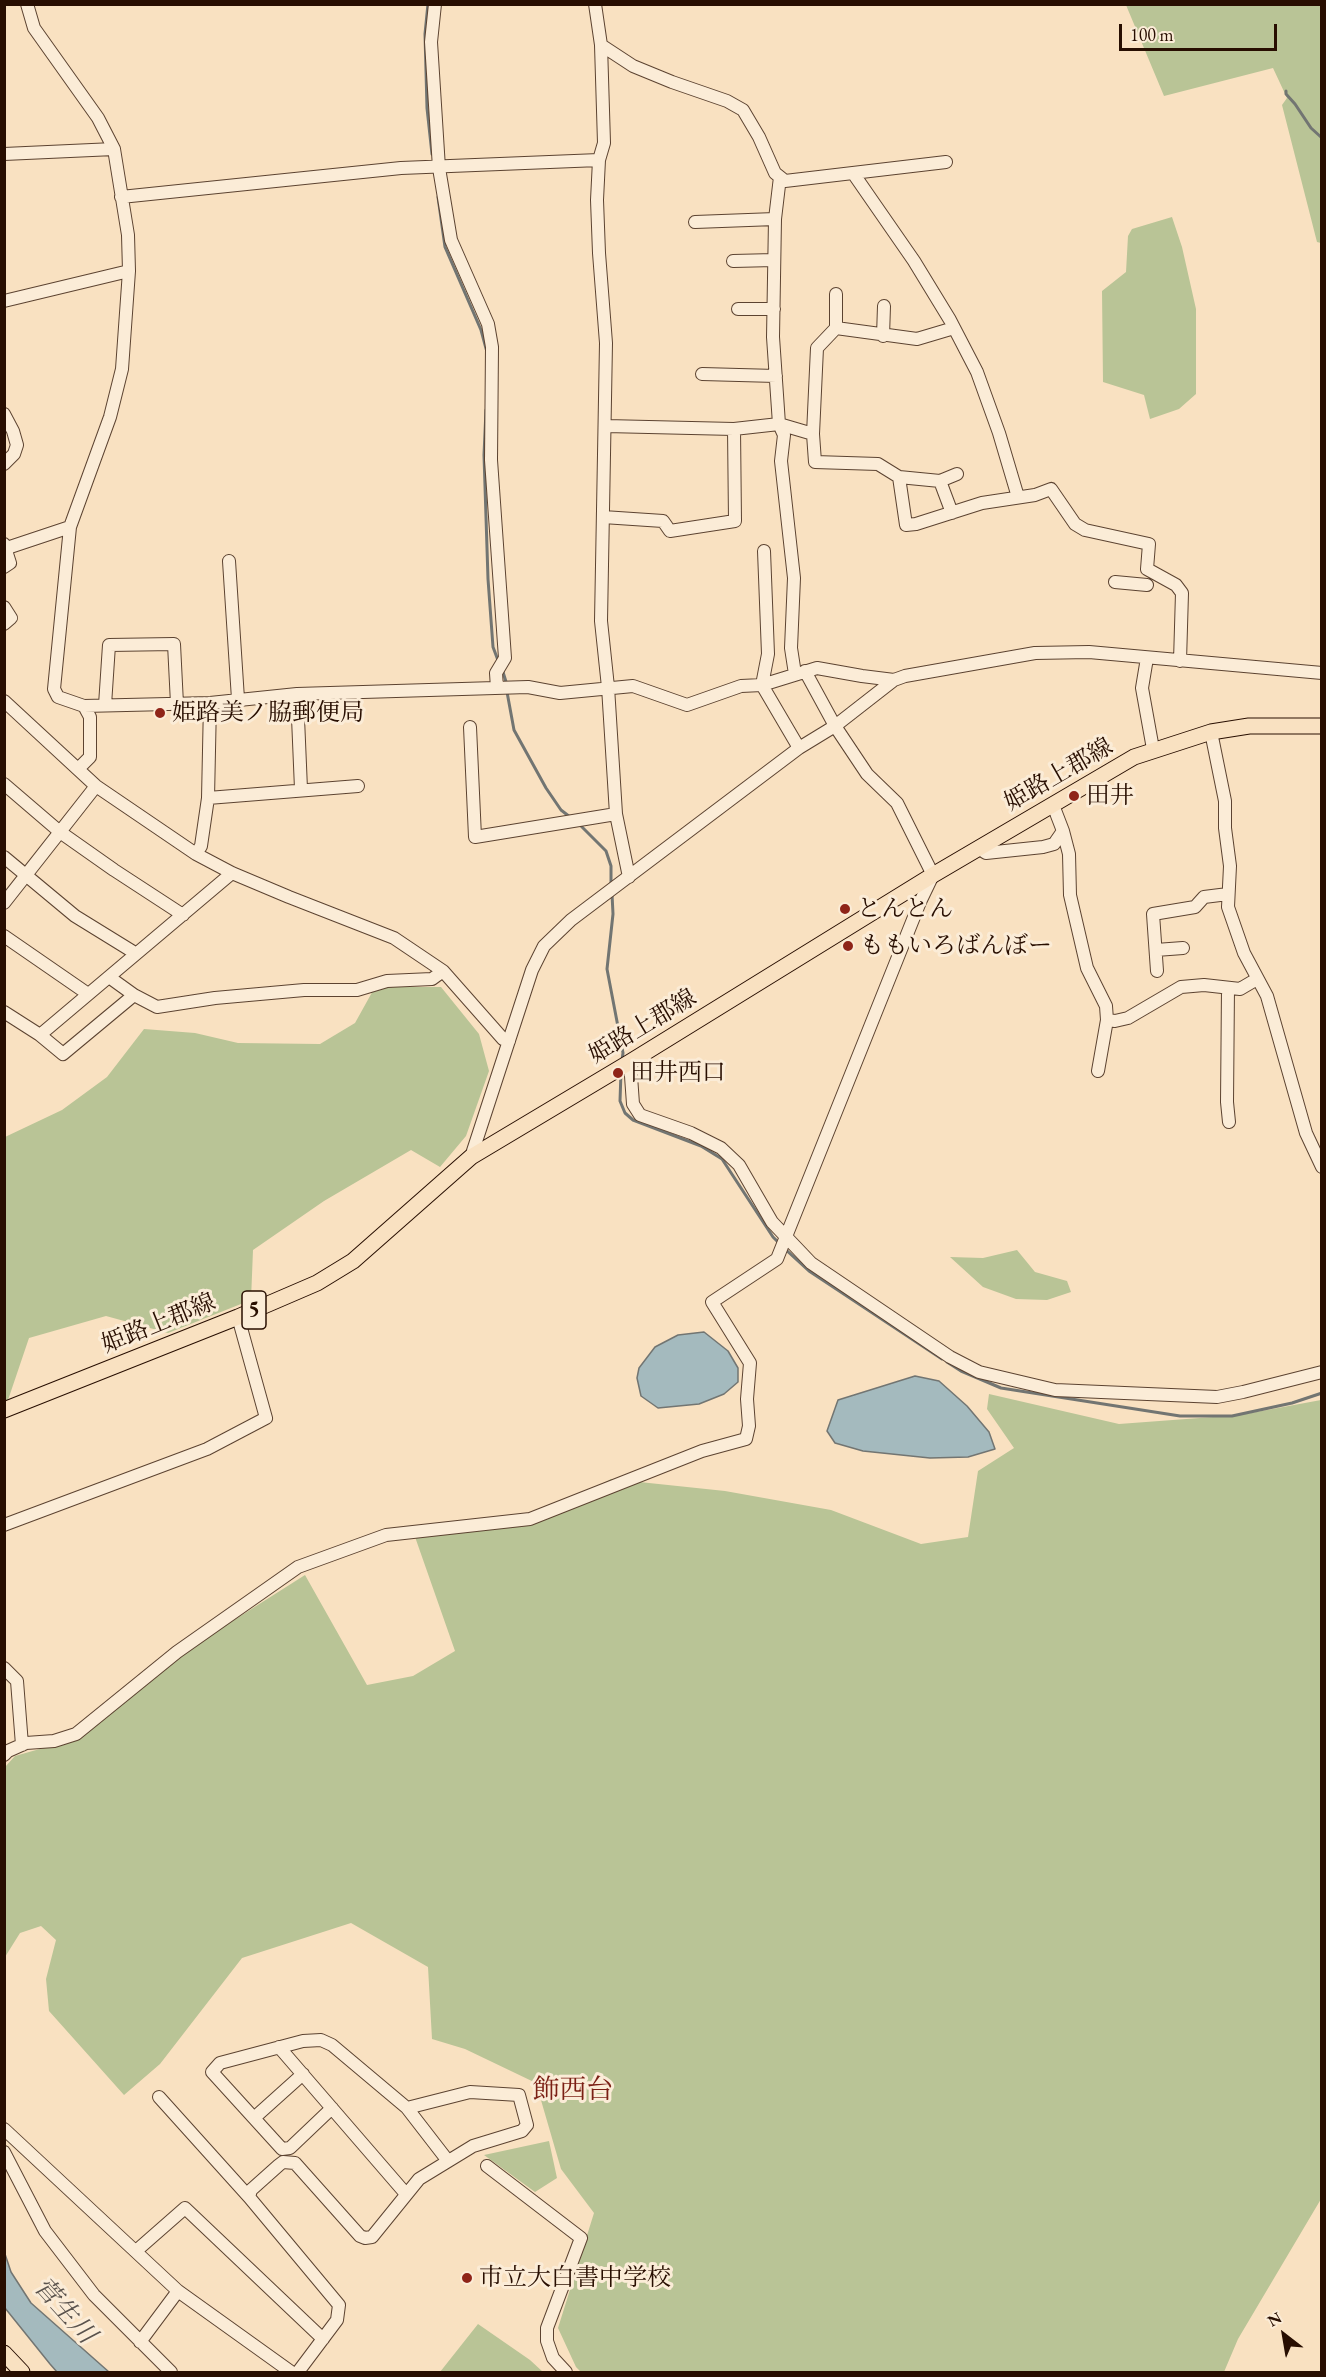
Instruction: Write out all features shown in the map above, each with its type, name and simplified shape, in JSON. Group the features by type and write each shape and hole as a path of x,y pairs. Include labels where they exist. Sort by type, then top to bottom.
{"main road":[{"name":"姫路上郡線","path":"4,1410 238,1317 317,1283 353,1261 471,1156 630,1062 933,874 1134,757 1211,732 1249,726 1322,726"},
{"path":"6,2356 22,2373"}],"street":[{"path":"27,4 34,28 98,118 114,149 128,234 129,271 122,369 110,417 70,527 54,689 58,697 84,706 210,704 297,694 528,687 560,693 633,686 687,705 741,686 762,685 817,668 894,680 1035,653 1089,652 1322,673"},
{"path":"435,4 431,42 439,168 451,240 488,324 492,347 491,460 505,658 496,673 497,688"},
{"path":"596,4 602,45 604,143 599,160 597,200 606,343 601,621 608,687 615,814 629,877"},
{"path":"602,45 633,66 727,101 743,110 759,137 775,173 785,181 946,162"},
{"path":"4,154 88,152 114,149"},
{"path":"121,197 401,168 599,160"},
{"path":"853,173 910,255 954,328 977,372 999,433 1018,498"},
{"path":"4,1755 22,1744 54,1742 76,1734 177,1652 298,1567 386,1535 530,1519 702,1451 746,1439 749,1426 747,1399 750,1363 712,1302 777,1259 933,874 897,803 867,774 834,726 800,673 791,648 794,578 781,461 784,435 779,424 774,309 775,219 780,177"},
{"path":"695,222 775,219"},
{"path":"733,261 774,260"},
{"path":"4,301 129,271"},
{"path":"837,294 836,328 817,348 814,462 878,464 898,477 940,481 957,474"},
{"path":"883,336 884,306"},
{"path":"738,309 774,309"},
{"path":"836,328 917,339 954,328"},
{"path":"702,374 776,376"},
{"path":"4,414 17,445 14,454 4,464"},
{"path":"606,426 734,429 779,424 813,434"},
{"path":"603,517 663,521 670,531 735,521 734,429"},
{"path":"898,477 906,525 916,524 982,503 1035,495 1051,489 1075,524 1085,530 1149,544 1147,569 1176,585 1182,593 1180,661"},
{"path":"940,481 952,513"},
{"path":"4,567 10,563 6,546 70,527"},
{"path":"764,551 768,654 762,685 799,748"},
{"path":"229,561 238,699"},
{"path":"1115,582 1147,585"},
{"path":"4,607 11,618 4,624"},
{"path":"105,705 109,645 164,644 174,644 177,704"},
{"path":"1147,658 1142,688 1153,749"},
{"path":"471,1156 532,970 544,946 572,920 799,748 834,726 894,680"},
{"path":"297,694 301,789"},
{"path":"4,701 96,786 196,854 232,873 394,938 443,971 503,1039 509,1041"},
{"path":"196,854 201,846 208,798 210,704"},
{"path":"78,769 90,757 90,717 84,706"},
{"path":"470,727 476,837 615,814"},
{"path":"1211,732 1225,801 1225,834 1230,866 1227,907 1244,953 1267,996 1306,1133 1322,1167"},
{"path":"4,784 60,831 183,915"},
{"path":"4,903 96,786"},
{"path":"208,798 358,786"},
{"path":"1053,805 1069,854 1071,895 1087,968 1106,1006 1107,1020 1098,1071"},
{"path":"978,848 986,853 1043,848 1054,844 1063,831"},
{"path":"4,857 75,916 135,953"},
{"path":"40,1035 232,873"},
{"path":"1157,971 1153,914 1195,907 1204,897 1228,894"},
{"path":"4,936 88,994"},
{"path":"1156,950 1183,948"},
{"path":"109,977 134,995 158,1007 215,998 304,990 357,990 387,981 432,980 443,971"},
{"path":"1107,1020 1128,1018 1181,987 1204,985 1240,989 1257,979"},
{"path":"1228,988 1221,1102 1229,1122"},
{"path":"4,1012 40,1035 63,1054 134,995"},
{"path":"630,1062 633,1104 640,1115 691,1133 721,1148 739,1165 772,1222 811,1263 950,1358 979,1372 1055,1390 1217,1396 1243,1392 1322,1372"},
{"path":"4,1525 207,1449 266,1418 238,1317"},
{"path":"4,1668 17,1681 22,1744"},
{"path":"332,2108 290,2148 282,2149 212,2072 220,2062 303,2041 321,2040 332,2045 407,2108 448,2161"},
{"path":"279,2047 406,2194"},
{"path":"254,2118 303,2074"},
{"path":"249,2196 251,2190 283,2162 295,2163 360,2236 365,2238 377,2232 419,2179 473,2146 522,2131 527,2125 519,2095 470,2092 407,2108"},
{"path":"159,2097 249,2196 339,2305 337,2320 298,2373"},
{"path":"4,2129 178,2291 291,2373"},
{"path":"4,2152 45,2231 94,2295 171,2373"},
{"path":"487,2166 581,2238 547,2328 547,2341 554,2358 566,2373"},
{"path":"136,2251 185,2208 323,2339"},
{"path":"140,2343 178,2291"}],"green space":[{"path":"1126,5 1321,5 1321,243 1317,242 1282,105 1287,98 1273,68 1164,96"},
{"path":"1172,217 1182,247 1196,309 1196,394 1179,409 1150,419 1144,395 1103,382 1102,291 1126,272 1128,236 1132,229"},
{"path":"375,987 441,987 479,1034 489,1071 466,1136 440,1167 411,1150 324,1201 253,1250 251,1300 168,1333 106,1316 29,1338 8,1400 5,1401 5,1137 62,1110 107,1077 144,1029 195,1033 238,1043 320,1044 355,1023"},
{"path":"1017,1250 1035,1272 1067,1281 1071,1292 1047,1300 1016,1299 983,1287 950,1257 983,1258"},
{"path":"989,1394 1119,1424 1240,1415 1321,1400 1321,2199 1238,2339 1224,2372 581,2372 576,2367 558,2328 594,2213 561,2169 536,2083 465,2049 432,2039 428,1967 351,1923 242,1958 160,2064 124,2095 49,2011 46,1979 56,1940 41,1926 20,1933 5,1957 5,1767 15,1756 82,1737 201,1641 305,1575 367,1685 413,1676 455,1651 414,1534 538,1517 611,1479 725,1491 831,1510 921,1544 968,1537 978,1471 1014,1448 987,1409"},
{"path":"549,2141 557,2178 535,2192 484,2155"},
{"path":"478,2324 530,2360 543,2372 440,2372"}],"water":[{"path":"704,1332 728,1351 738,1368 738,1382 724,1394 699,1404 658,1408 641,1396 637,1378 639,1368 655,1347 678,1335"},
{"path":"915,1376 939,1381 967,1406 989,1432 995,1449 968,1457 930,1458 863,1451 835,1443 827,1431 838,1400"},
{"path":"5,2254 11,2272 31,2303 109,2372 57,2372 5,2308"}],"waterway":[{"path":"428,4 425,34 427,108 432,154"},
{"path":"1286,91 1311,128 1322,138"},
{"path":"438,197 445,247 481,330 487,352"},
{"path":"486,410 484,455 488,579 493,647 499,663"},
{"path":"503,672 507,685"},
{"path":"507,692 514,730 546,788 561,810 570,817"},
{"path":"580,825 606,851 611,866 611,885"},
{"path":"612,894 613,914 607,969 623,1053 622,1060"},
{"path":"621,1072 620,1101 625,1113 633,1120 701,1146 722,1159 778,1242"},
{"path":"785,1249 809,1271 942,1359"},
{"path":"947,1362 961,1371 1001,1388 1180,1416 1232,1416 1292,1403 1322,1393"}],"place":[{"name":"姫路美ノ脇郵便局","path":"160,713"},
{"name":"田井","path":"1074,796"},
{"name":"とんとん","path":"845,909"},
{"name":"ももいろばんぼー","path":"848,946"},
{"name":"田井西口","path":"618,1073"},
{"name":"市立大白書中学校","path":"467,2278"}],"district":[{"name":"飾西台","path":"573,2091"}],"water label":[{"name":"菅生川","path":"64,2311"}]}
